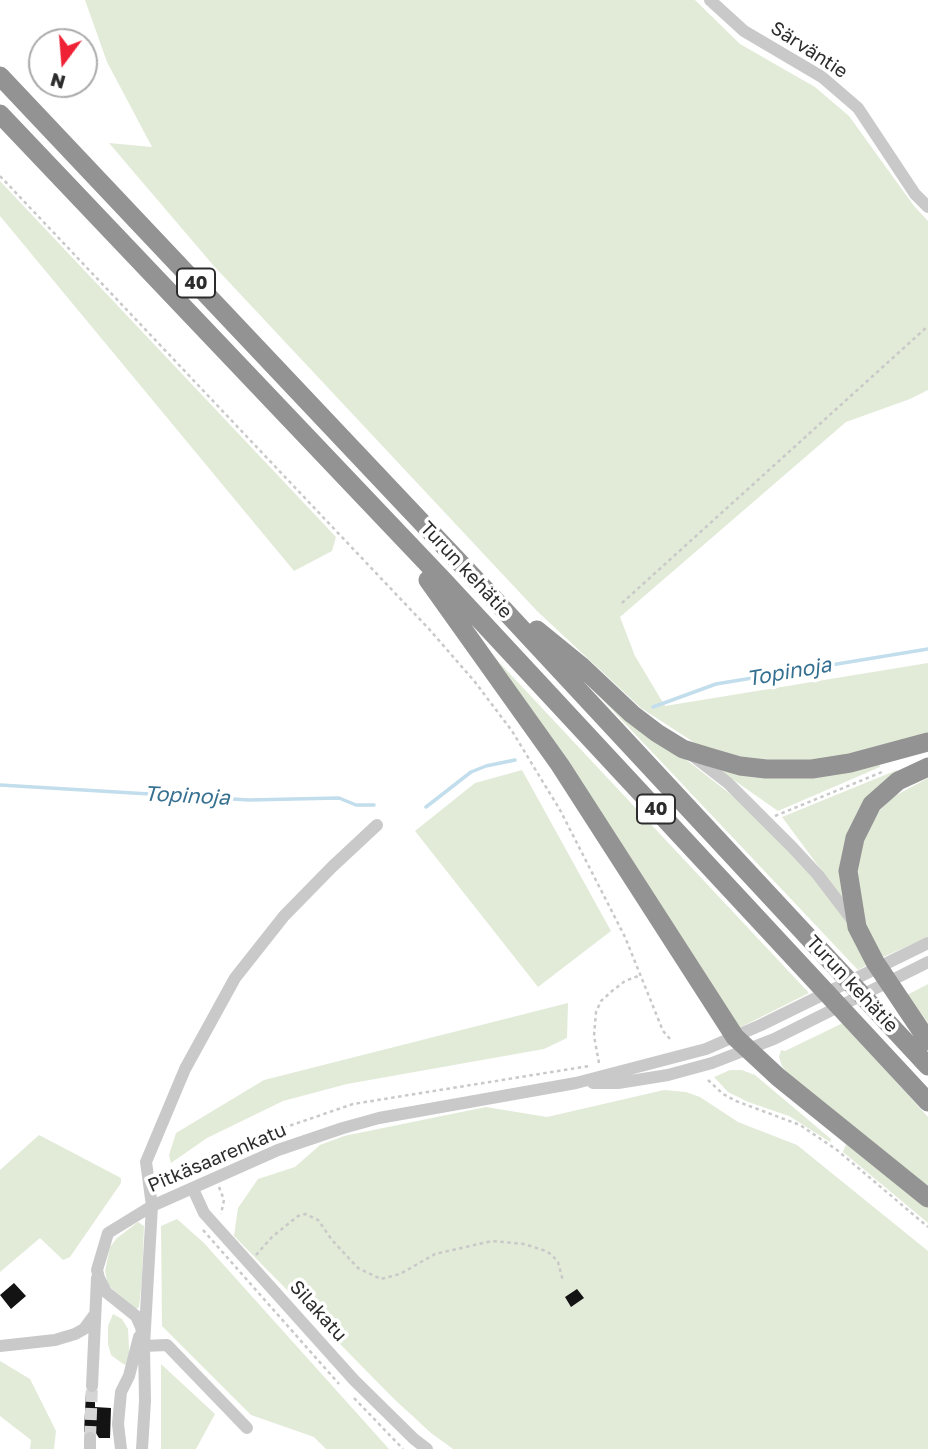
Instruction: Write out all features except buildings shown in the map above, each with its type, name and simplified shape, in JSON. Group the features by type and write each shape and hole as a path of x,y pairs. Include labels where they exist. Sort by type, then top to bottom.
{"highway":[{"name":"Turun kehätie","path":"0,76 479,583 928,1066"},
{"name":"Turun kehätie","path":"0,114 425,562 928,1102"},
{"path":"382,517 547,744 742,1044 778,1077 928,1198"},
{"path":"479,583 580,666 632,714 683,749 740,766 787,770 840,765 928,741"},
{"path":"928,767 898,781 872,804 855,838 848,871 857,927 875,962 928,1041"}],"street":[{"name":"Särväntie","path":"710,0 744,31 822,77 858,108 915,194 928,207"},
{"path":"425,562 443,546"},
{"path":"683,749 728,783 766,820 818,875 857,927"},
{"path":"142,1449 144,1346 152,1206 146,1162 185,1069 235,978 284,916 331,867 377,825"},
{"name":"Pitkäsaarenkatu","path":"576,1083 618,1083 701,1067 742,1044 761,1025 923,945"},
{"name":"Pitkäsaarenkatu","path":"92,1386 97,1270 108,1233 152,1206 278,1150 343,1128 402,1114 576,1083 706,1049 774,1039 928,962"},
{"name":"Silakatu","path":"193,1189 204,1213 249,1264 354,1380 427,1449"},
{"path":"97,1270 106,1292 136,1316 144,1346"},
{"path":"0,1346 54,1340 75,1334 84,1329 95,1314"},
{"path":"121,1449 118,1424 121,1392 129,1376 141,1327"},
{"path":"144,1346 167,1345 247,1427"}],"path":[{"path":"0,176 429,629 475,682 512,731 560,810 625,937 663,1031 671,1040"},
{"path":"622,603 928,326"},
{"path":"766,820 881,772"},
{"path":"339,1383 202,1231 224,1208 223,1197 208,1163 284,1128 353,1104 445,1091 576,1067 599,1066 594,1036 596,1012 601,1001 625,981 641,975"},
{"path":"708,1080 723,1094 736,1101 800,1125 837,1150 928,1227"},
{"path":"249,1264 272,1237 298,1216 305,1214 318,1220 358,1268 381,1279 400,1274 435,1254 492,1241 524,1244 545,1251 558,1262 563,1281"},
{"path":"347,1392 403,1449"}],"green space":[{"path":"85,0 695,0 740,44 815,87 849,116 914,206 928,221 928,390 846,422 620,617 635,656 665,706 928,663 928,733 834,758 795,762 771,761 742,757 698,745 641,708 537,611 213,265 109,143 152,147 107,62 98,37 98,28 95,28"},
{"path":"0,181 336,537 332,551 294,571 0,216"},
{"path":"482,644 809,993 737,1029 566,757"},
{"path":"603,695 738,800 799,861 836,905 871,963 858,970 600,697"},
{"path":"879,761 880,767 778,811 718,769"},
{"path":"522,770 611,931 538,987 415,831 475,783"},
{"path":"897,770 898,773 872,794 845,902 782,817"},
{"path":"928,778 928,937 881,958 864,925 856,875 861,842 880,810 893,797"},
{"path":"928,984 928,1023 907,995"},
{"path":"568,1003 567,1038 544,1049 347,1084 283,1101 207,1138 171,1163 169,1155 176,1133 264,1080"},
{"path":"843,1023 928,1117 928,1189 791,1078 782,1066 779,1057 781,1050 785,1051"},
{"path":"730,1070 742,1070 755,1075 831,1139 830,1142 789,1116 728,1092 714,1077"},
{"path":"664,1090 686,1092 700,1097 738,1122 797,1145 928,1251 928,1449 453,1449 393,1398 234,1236 238,1208 258,1179 295,1167 320,1145 344,1136 486,1107 547,1117"},
{"path":"39,1135 121,1178 121,1183 70,1257 63,1260 40,1238 0,1272 0,1170"},
{"path":"846,1144 928,1207 928,1223 843,1152"},
{"path":"177,1219 204,1243 389,1449 326,1449 314,1437 251,1415 162,1326 161,1226"},
{"path":"138,1222 144,1226 142,1278 139,1307 136,1309 108,1285 105,1271 110,1247"},
{"path":"113,1314 122,1319 128,1329 130,1366 111,1355 108,1326"},
{"path":"0,1361 30,1379 56,1431 54,1449 30,1449 31,1440 0,1416"},
{"path":"161,1364 215,1414 196,1449 161,1449"}],"waterway":[{"name":"Topinoja","path":"653,707 716,684 928,649"},
{"name":"Topinoja","path":"426,807 471,772 515,760"},
{"name":"Topinoja","path":"0,785 249,800 339,798 356,805 374,805"}],"tunnel":[{"path":"90,1438 92,1386"}]}
